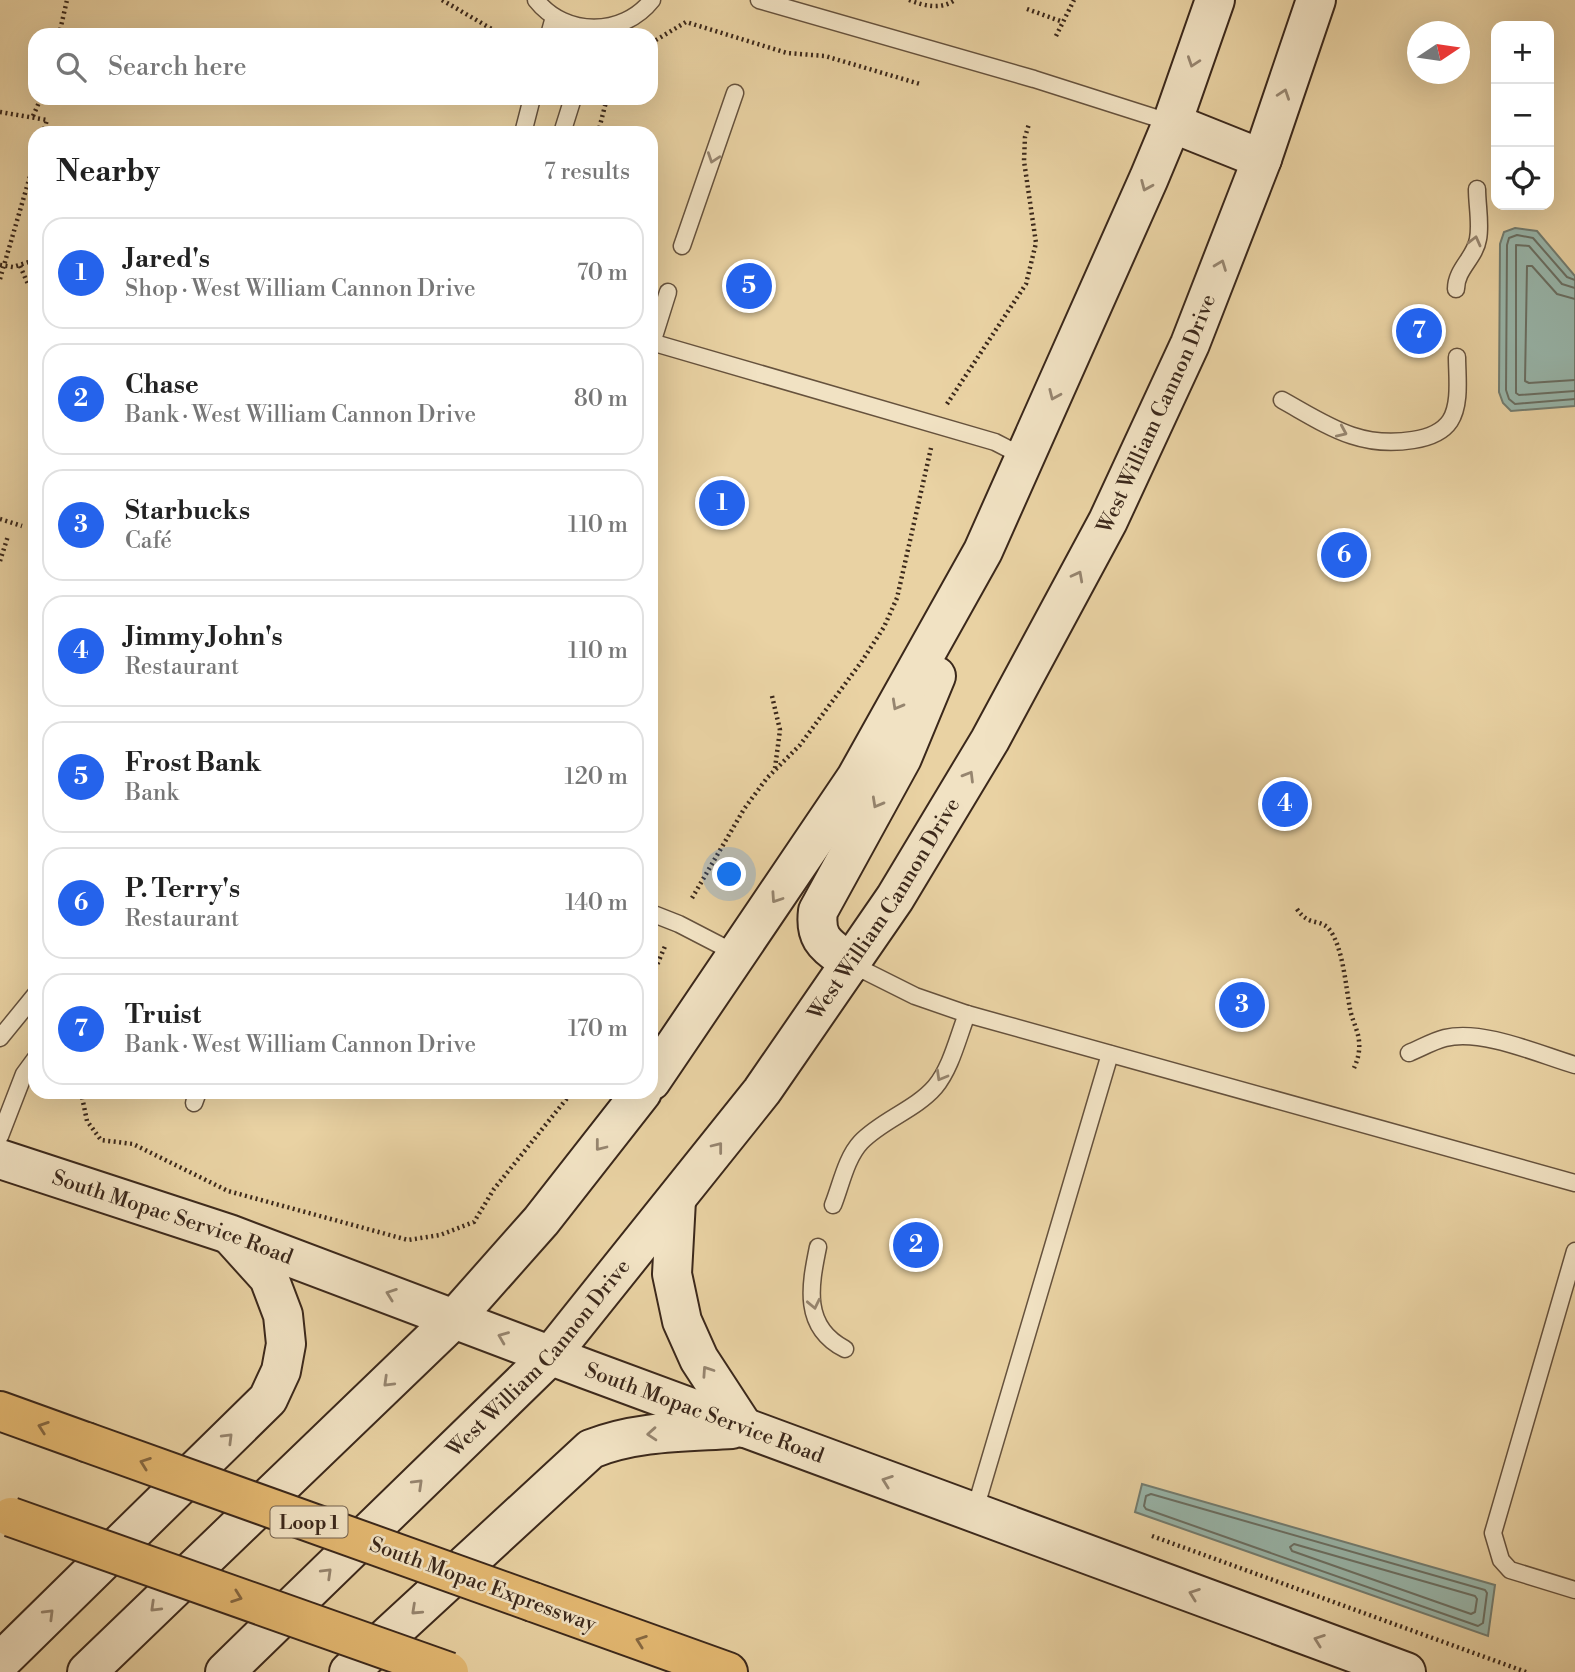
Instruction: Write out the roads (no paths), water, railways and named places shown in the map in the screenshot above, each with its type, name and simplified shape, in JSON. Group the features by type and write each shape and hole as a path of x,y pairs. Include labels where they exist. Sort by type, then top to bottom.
{"highway":[{"name":"South Mopac Expressway","path":"0,1411 728,1672"},
{"path":"6,1515 449,1672"}],"main road":[{"path":"658,1071 856,778 983,551 1172,123 1215,0"},
{"name":"West William Cannon Drive","path":"225,1672 550,1356 762,1091 895,898 990,740 1108,521 1190,344 1262,159 1316,0"},
{"path":"1172,123 1262,159"},
{"path":"851,964 820,940 816,926 818,911 902,758 934,683 954,603"},
{"path":"87,1672 455,1318 541,1221 637,1099"},
{"name":"South Mopac Service Road","path":"0,1158 229,1234 550,1356 1406,1672"},
{"path":"349,1672 591,1449 615,1439 639,1435 744,1428 699,1359 682,1321 672,1274 676,1200"},
{"path":"0,1662 268,1399 281,1371 286,1344 283,1315 269,1278 229,1234"}],"lane":[{"path":"536,0 554,17 587,28"},
{"path":"610,28 637,15 652,0"},
{"path":"759,0 1034,79 1172,123"},
{"path":"551,28 554,17"},
{"path":"682,246 735,93"},
{"path":"525,126 530,105"},
{"path":"564,126 571,105"},
{"path":"1456,289 1461,268 1478,240 1477,189"},
{"path":"658,321 668,292"},
{"path":"658,344 995,442 1026,458"},
{"path":"1282,400 1347,435 1369,442 1400,442 1426,438 1441,430 1450,421 1456,403 1457,357"},
{"path":"658,916 738,954"},
{"path":"851,964 915,996 967,1014 1575,1183"},
{"path":"0,1038 28,1004"},
{"path":"833,1205 853,1154 862,1141 936,1086 945,1071 967,1014"},
{"path":"1409,1053 1445,1038 1485,1038 1575,1065"},
{"path":"974,1513 1110,1054"},
{"path":"0,1136 28,1069"},
{"path":"818,1247 810,1284 813,1305 821,1330 832,1342 845,1349"},
{"path":"1575,1251 1493,1533 1501,1560 1510,1570 1575,1590"}],"water":[{"path":"1515,228 1537,231 1575,276 1575,406 1511,411 1503,403 1499,392 1500,244 1504,232"},
{"path":"1142,1484 1495,1585 1488,1636 1135,1512"}],"place":[{"name":"Frost Bank","path":"749,286"},
{"name":"Truist","path":"1419,331"},
{"name":"Jared's","path":"722,503"},
{"name":"P. Terry's","path":"1344,555"},
{"name":"Jimmy John's","path":"1285,804"},
{"name":"Starbucks","path":"1242,1005"},
{"name":"Chase","path":"916,1245"}]}
